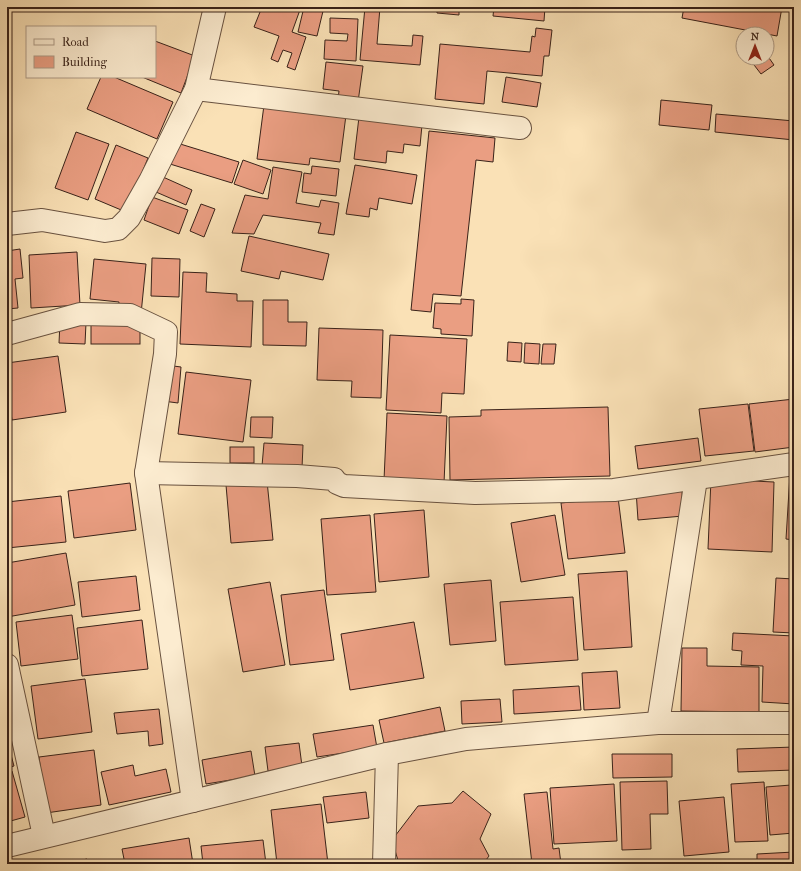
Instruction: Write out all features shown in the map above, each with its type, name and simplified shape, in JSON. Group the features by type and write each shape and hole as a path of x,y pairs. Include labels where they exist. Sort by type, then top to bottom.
{"street":[{"path":"7,224 42,220 105,231 118,229 129,218 150,181 196,89 215,7"},
{"path":"196,89 520,128"},
{"path":"7,334 80,314 130,315 166,332 165,354 146,473 192,800"},
{"path":"146,473 297,476 334,479 337,484 344,486 475,493 614,490 794,464"},
{"path":"658,723 696,479"},
{"path":"7,665 44,836"},
{"path":"7,846 387,754 466,739 658,723 794,723"},
{"path":"384,864 387,754"}],"building":[{"path":"262,7 301,7 292,32 306,37 295,70 287,67 292,53 283,50 278,62 271,59 279,36 254,27"},
{"path":"304,7 324,7 317,36 298,32"},
{"path":"331,7 358,7 358,11"},
{"path":"365,7 380,7 377,44 412,46 413,35 423,36 420,65 360,60"},
{"path":"437,7 459,7 459,15 437,13"},
{"path":"494,7 545,7 544,21 493,16"},
{"path":"684,7 782,7 777,36 775,36 775,26 735,26 735,28 682,18"},
{"path":"330,18 358,19 356,61 324,59 325,40 347,41 348,34 330,33"},
{"path":"536,28 552,30 549,56 544,56 542,76 487,71 484,104 435,99 440,44 530,52 532,36 535,37"},
{"path":"156,41 195,56 181,93 144,78 156,78"},
{"path":"326,62 363,66 358,102 338,99 339,91 323,89"},
{"path":"755,66 773,66 761,74"},
{"path":"506,77 541,83 537,107 502,102"},
{"path":"101,78 116,78 173,102 157,139 87,109"},
{"path":"661,100 712,105 709,130 659,125"},
{"path":"264,105 346,115 340,162 310,158 309,165 257,159"},
{"path":"716,114 794,121 794,140 715,132"},
{"path":"359,117 422,125 420,146 404,144 403,153 387,151 386,163 354,159"},
{"path":"429,131 495,138 493,162 476,160 461,296 433,294 431,312 411,310"},
{"path":"76,132 109,144 88,200 55,188"},
{"path":"177,143 239,162 232,183 170,164"},
{"path":"116,145 148,158 126,212 95,199"},
{"path":"243,160 271,170 263,194 234,184"},
{"path":"355,165 417,175 412,204 379,198 377,210 370,208 369,217 346,214"},
{"path":"312,166 339,169 336,196 302,192 304,173 311,174"},
{"path":"273,167 302,172 296,203 319,207 321,200 339,203 334,235 318,233 321,223 263,215 254,234 232,233 245,195 268,199"},
{"path":"163,177 192,190 186,205 156,192"},
{"path":"152,197 188,210 179,234 144,220"},
{"path":"201,204 215,209 204,237 190,231"},
{"path":"249,236 329,254 323,280 281,271 279,279 241,271"},
{"path":"20,249 23,278 15,279 18,308 7,309 7,251"},
{"path":"77,252 80,305 31,308 29,255"},
{"path":"152,258 180,259 179,297 151,296"},
{"path":"94,259 146,264 141,314 118,311 119,302 90,299"},
{"path":"183,272 207,273 206,292 237,294 237,301 253,301 251,347 180,344"},
{"path":"461,299 474,300 472,336 441,334 441,329 433,328 435,303 461,304"},
{"path":"263,300 288,300 288,322 307,322 306,346 263,345"},
{"path":"60,322 86,323 85,344 59,343"},
{"path":"91,324 140,324 140,344 91,344"},
{"path":"319,328 383,330 381,398 351,397 352,381 317,380"},
{"path":"390,335 467,339 464,394 442,393 441,413 386,410"},
{"path":"508,342 522,343 521,362 507,361"},
{"path":"525,343 540,344 539,364 524,363"},
{"path":"543,344 556,344 554,364 541,364"},
{"path":"58,356 66,412 12,420 7,386 7,363"},
{"path":"166,365 181,367 178,403 163,401"},
{"path":"186,372 251,380 243,442 178,434"},
{"path":"794,399 794,447 755,452 749,404"},
{"path":"748,404 754,451 705,456 699,409"},
{"path":"608,407 610,476 450,480 449,417 481,416 481,410"},
{"path":"387,413 447,416 444,483 384,480"},
{"path":"251,417 273,417 272,438 250,437"},
{"path":"698,438 701,461 638,469 635,446"},
{"path":"264,443 303,445 302,468 262,466"},
{"path":"230,447 254,447 254,463 230,463"},
{"path":"790,474 794,475 794,540 786,539"},
{"path":"711,479 774,482 772,552 708,549"},
{"path":"267,481 273,540 231,543 226,485"},
{"path":"130,483 136,530 74,538 68,491"},
{"path":"682,489 683,516 638,520 636,490"},
{"path":"61,496 66,542 7,548 7,502"},
{"path":"618,497 625,553 568,559 561,503"},
{"path":"424,510 429,577 379,582 374,514"},
{"path":"370,515 376,592 327,595 321,519"},
{"path":"555,515 565,575 521,582 511,523"},
{"path":"66,553 75,605 7,617 7,563"},
{"path":"627,571 632,647 584,650 578,574"},
{"path":"136,576 140,610 82,617 78,582"},
{"path":"776,578 794,579 794,633 773,632"},
{"path":"491,580 496,641 450,645 444,584"},
{"path":"270,582 285,665 243,672 228,589"},
{"path":"324,590 334,660 290,665 281,595"},
{"path":"573,597 578,660 505,665 500,602"},
{"path":"72,615 78,659 21,666 16,622"},
{"path":"142,620 148,669 82,676 77,628"},
{"path":"414,622 424,678 350,690 341,634"},
{"path":"733,633 794,636 794,704 762,702 763,666 741,665 742,651 732,650"},
{"path":"682,648 707,648 707,666 759,667 759,712 681,711"},
{"path":"617,671 620,708 584,710 582,673"},
{"path":"85,679 92,732 38,739 31,686"},
{"path":"579,686 581,710 514,714 513,690"},
{"path":"500,699 502,722 462,724 461,701"},
{"path":"440,707 445,731 384,743 379,720"},
{"path":"159,709 163,744 149,746 148,731 117,734 114,713"},
{"path":"373,725 377,748 317,757 313,734"},
{"path":"7,740 14,766 7,768"},
{"path":"299,743 302,766 268,771 265,747"},
{"path":"794,747 794,770 738,772 737,749"},
{"path":"94,750 101,805 46,813 39,757"},
{"path":"251,751 255,776 206,784 202,760"},
{"path":"612,754 672,754 672,777 613,778"},
{"path":"133,765 135,776 166,769 171,792 109,805 101,772"},
{"path":"12,771 25,817 7,822 7,772"},
{"path":"667,781 668,814 650,814 651,849 622,850 620,782"},
{"path":"764,782 768,841 735,842 731,784"},
{"path":"614,784 617,841 554,844 550,788"},
{"path":"791,785 794,833 770,835 766,787"},
{"path":"463,791 491,814 480,839 489,856 483,864 399,864 392,840 418,806 452,803"},
{"path":"366,792 369,818 327,823 323,797"},
{"path":"547,792 553,849 559,848 561,864 532,864 524,794"},
{"path":"724,797 729,852 684,856 679,801"},
{"path":"321,804 328,864 277,864 271,810"},
{"path":"189,838 193,864 125,864 122,849"},
{"path":"263,840 266,864 203,864 201,846"},
{"path":"794,852 794,864 757,864 757,854"},
{"path":"87,859 88,864 62,864"}]}
